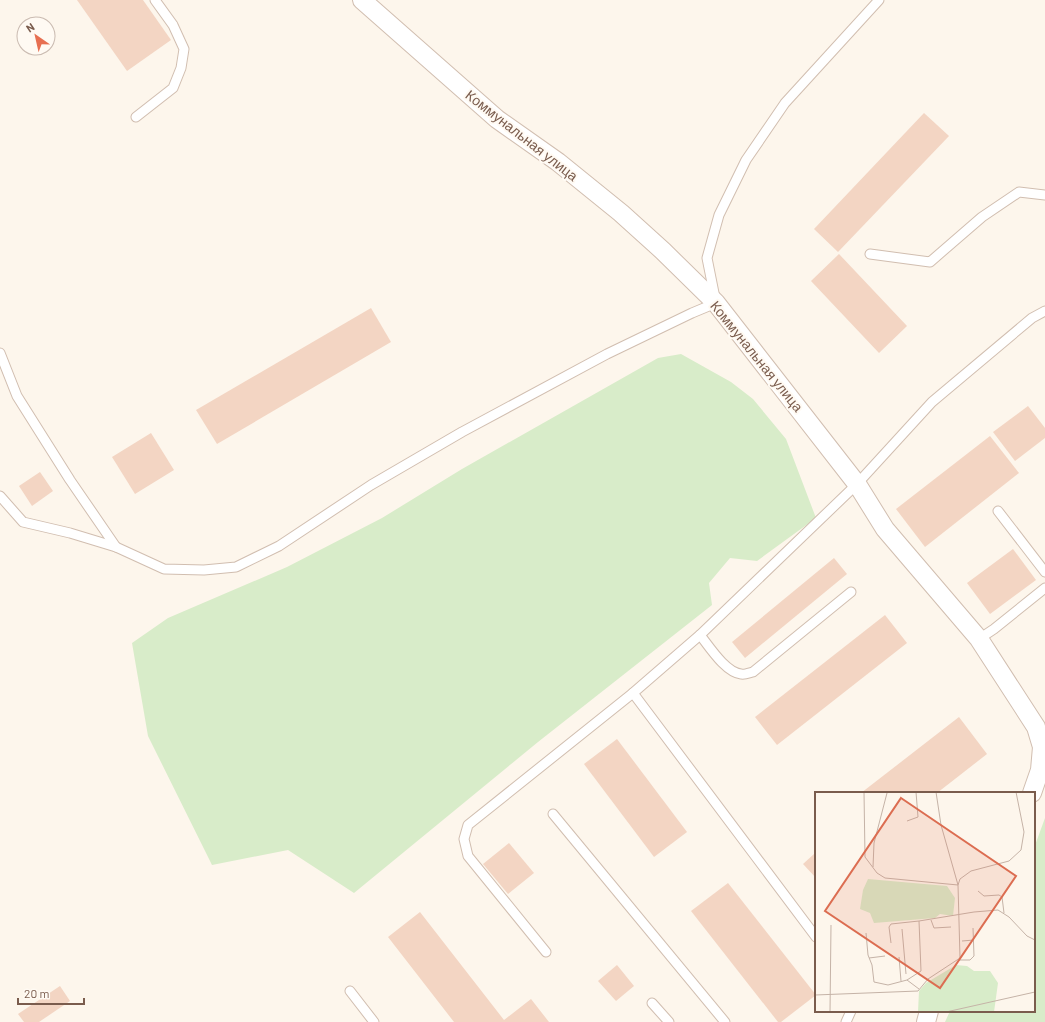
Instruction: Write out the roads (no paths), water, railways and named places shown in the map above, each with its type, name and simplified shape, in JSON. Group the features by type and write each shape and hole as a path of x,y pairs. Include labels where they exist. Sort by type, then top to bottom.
{"street":[{"name":"Коммунальная улица","path":"362,0 497,118 558,162 621,213 663,251 716,303 857,484 885,529 979,639 1036,727 1042,747 1043,768 1032,792"},
{"path":"926,1022 929,1012"}],"lane":[{"path":"136,117 173,88 181,68 184,49 173,25 155,0"},
{"path":"0,496 23,522 116,546 164,569 204,570 236,567 279,546 371,485 462,432 606,354 716,303 708,258 718,214 746,160 785,103 879,0"},
{"path":"870,254 930,262 982,217 1020,192 1045,195"},
{"path":"546,952 468,856 464,839 468,825 633,693 700,635 857,484 932,402 1032,318 1045,311"},
{"path":"0,353 18,396 70,480 116,546"},
{"path":"998,511 1045,572"},
{"path":"979,639 994,629 1045,588"},
{"path":"700,635 731,671 742,674 753,672 851,592"},
{"path":"633,693 815,936"},
{"path":"553,814 725,1022"},
{"path":"350,991 374,1022"},
{"path":"652,1002 669,1022"},
{"path":"846,1022 851,1012"}]}
